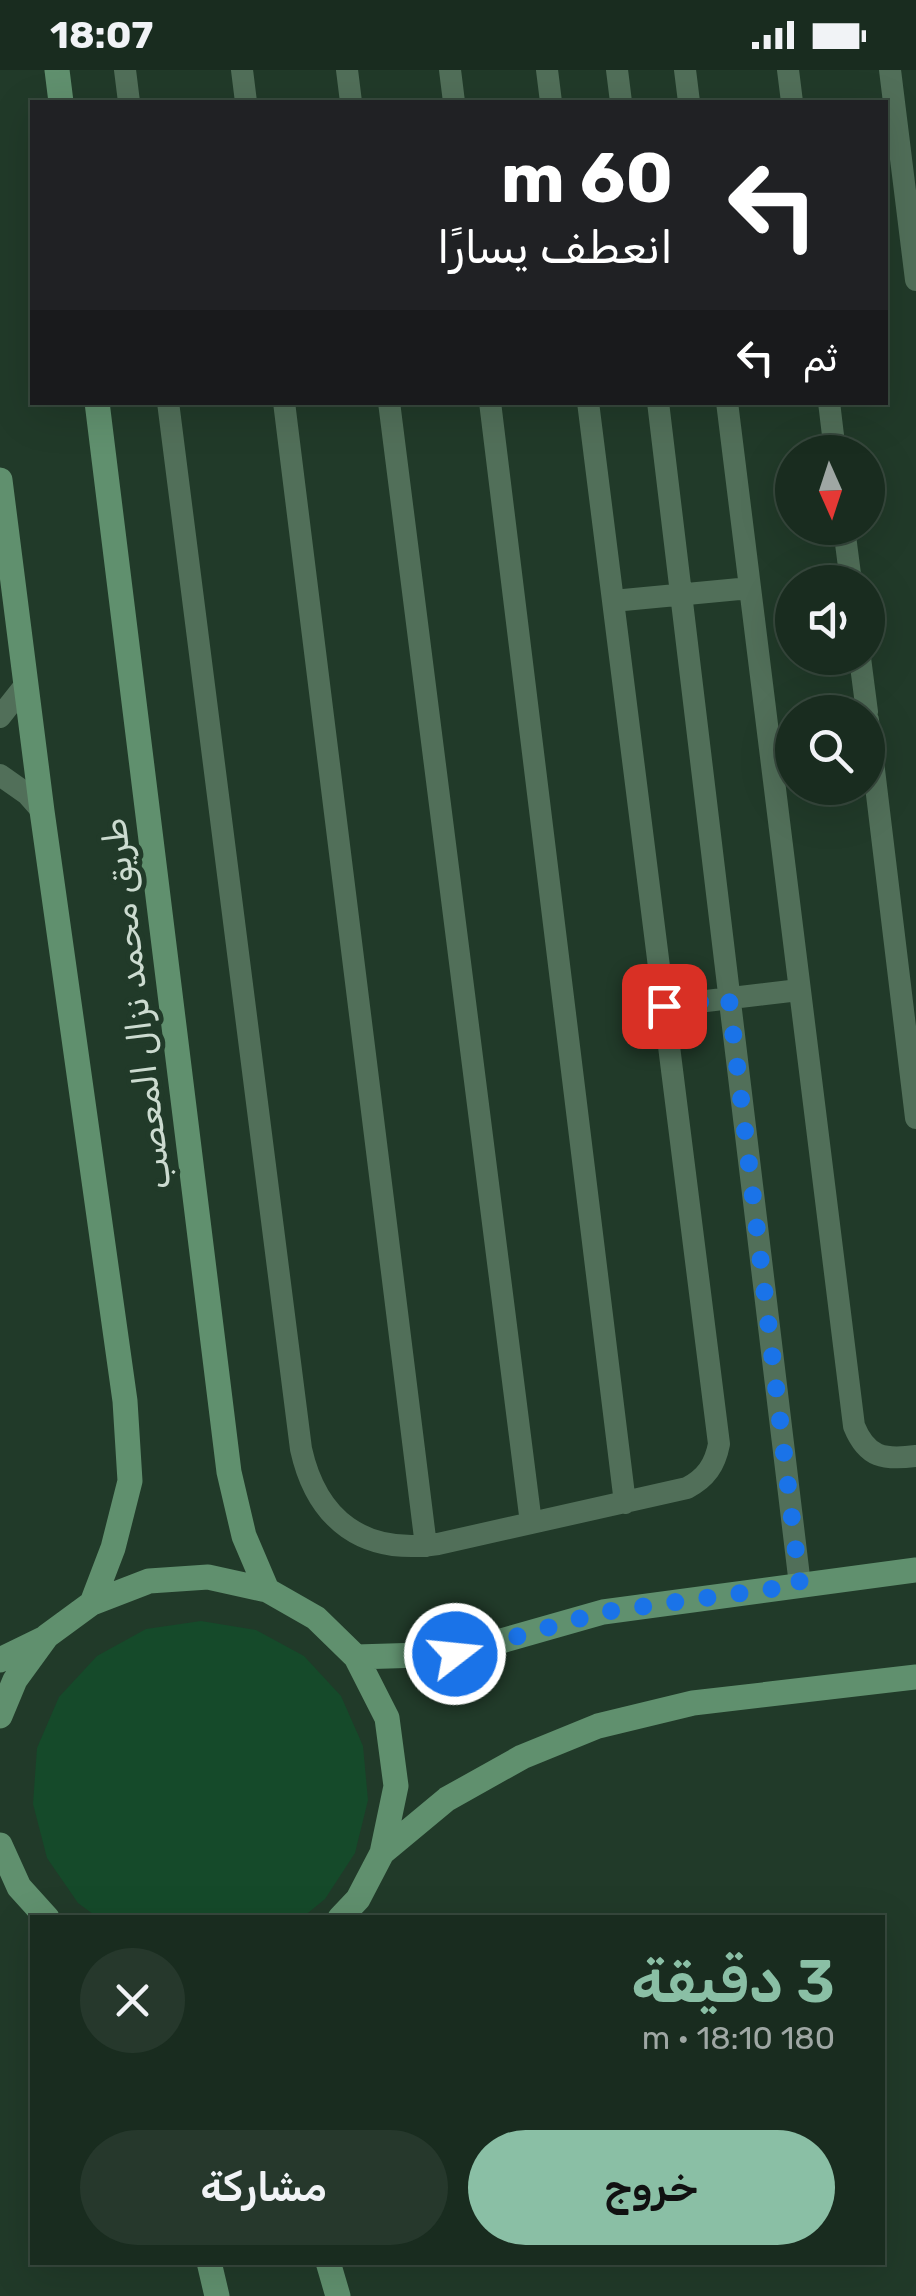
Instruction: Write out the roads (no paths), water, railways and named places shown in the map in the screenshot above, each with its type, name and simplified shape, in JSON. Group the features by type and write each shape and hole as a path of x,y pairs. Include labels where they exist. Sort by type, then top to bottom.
{"street":[{"path":"57,70 61,100"},
{"name":"طريق محمد نزال المعصب","path":"98,405 228,1472 244,1536 267,1590"},
{"name":"طريق محمد نزال المعصب","path":"0,480 42,810 126,1402 130,1480 114,1548 92,1602"},
{"path":"356,1657 455,1654 603,1612 916,1570"},
{"path":"0,1660 48,1636 92,1602 149,1581 208,1577 267,1590 316,1618 356,1657 387,1718 396,1786 382,1854 358,1899 343,1915"},
{"path":"0,1716 14,1680 48,1636"},
{"path":"382,1854 446,1799 522,1757 598,1726 693,1703 916,1678"},
{"path":"0,1845 10,1880 44,1915"},
{"path":"211,2265 217,2296"},
{"path":"329,2265 338,2296"}],"lane":[{"path":"125,70 129,100"},
{"path":"242,70 246,100"},
{"path":"347,70 351,100"},
{"path":"450,70 454,100"},
{"path":"547,70 551,100"},
{"path":"618,70 622,100"},
{"path":"686,70 690,100"},
{"path":"788,70 792,100"},
{"path":"890,70 916,280"},
{"path":"168,405 303,1461 317,1496 333,1516 376,1542 402,1547 426,1546 687,1488 699,1482 716,1458 719,1444 588,405"},
{"path":"284,405 426,1546"},
{"path":"389,405 532,1523"},
{"path":"490,405 625,1502"},
{"path":"658,405 800,1585"},
{"path":"727,405 854,1426 859,1439 879,1456 916,1456"},
{"path":"829,405 833,435"},
{"path":"613,601 750,588"},
{"path":"0,717 26,684"},
{"path":"0,776 42,810"},
{"path":"878,805 916,1118"},
{"path":"664,1006 800,990"}]}
